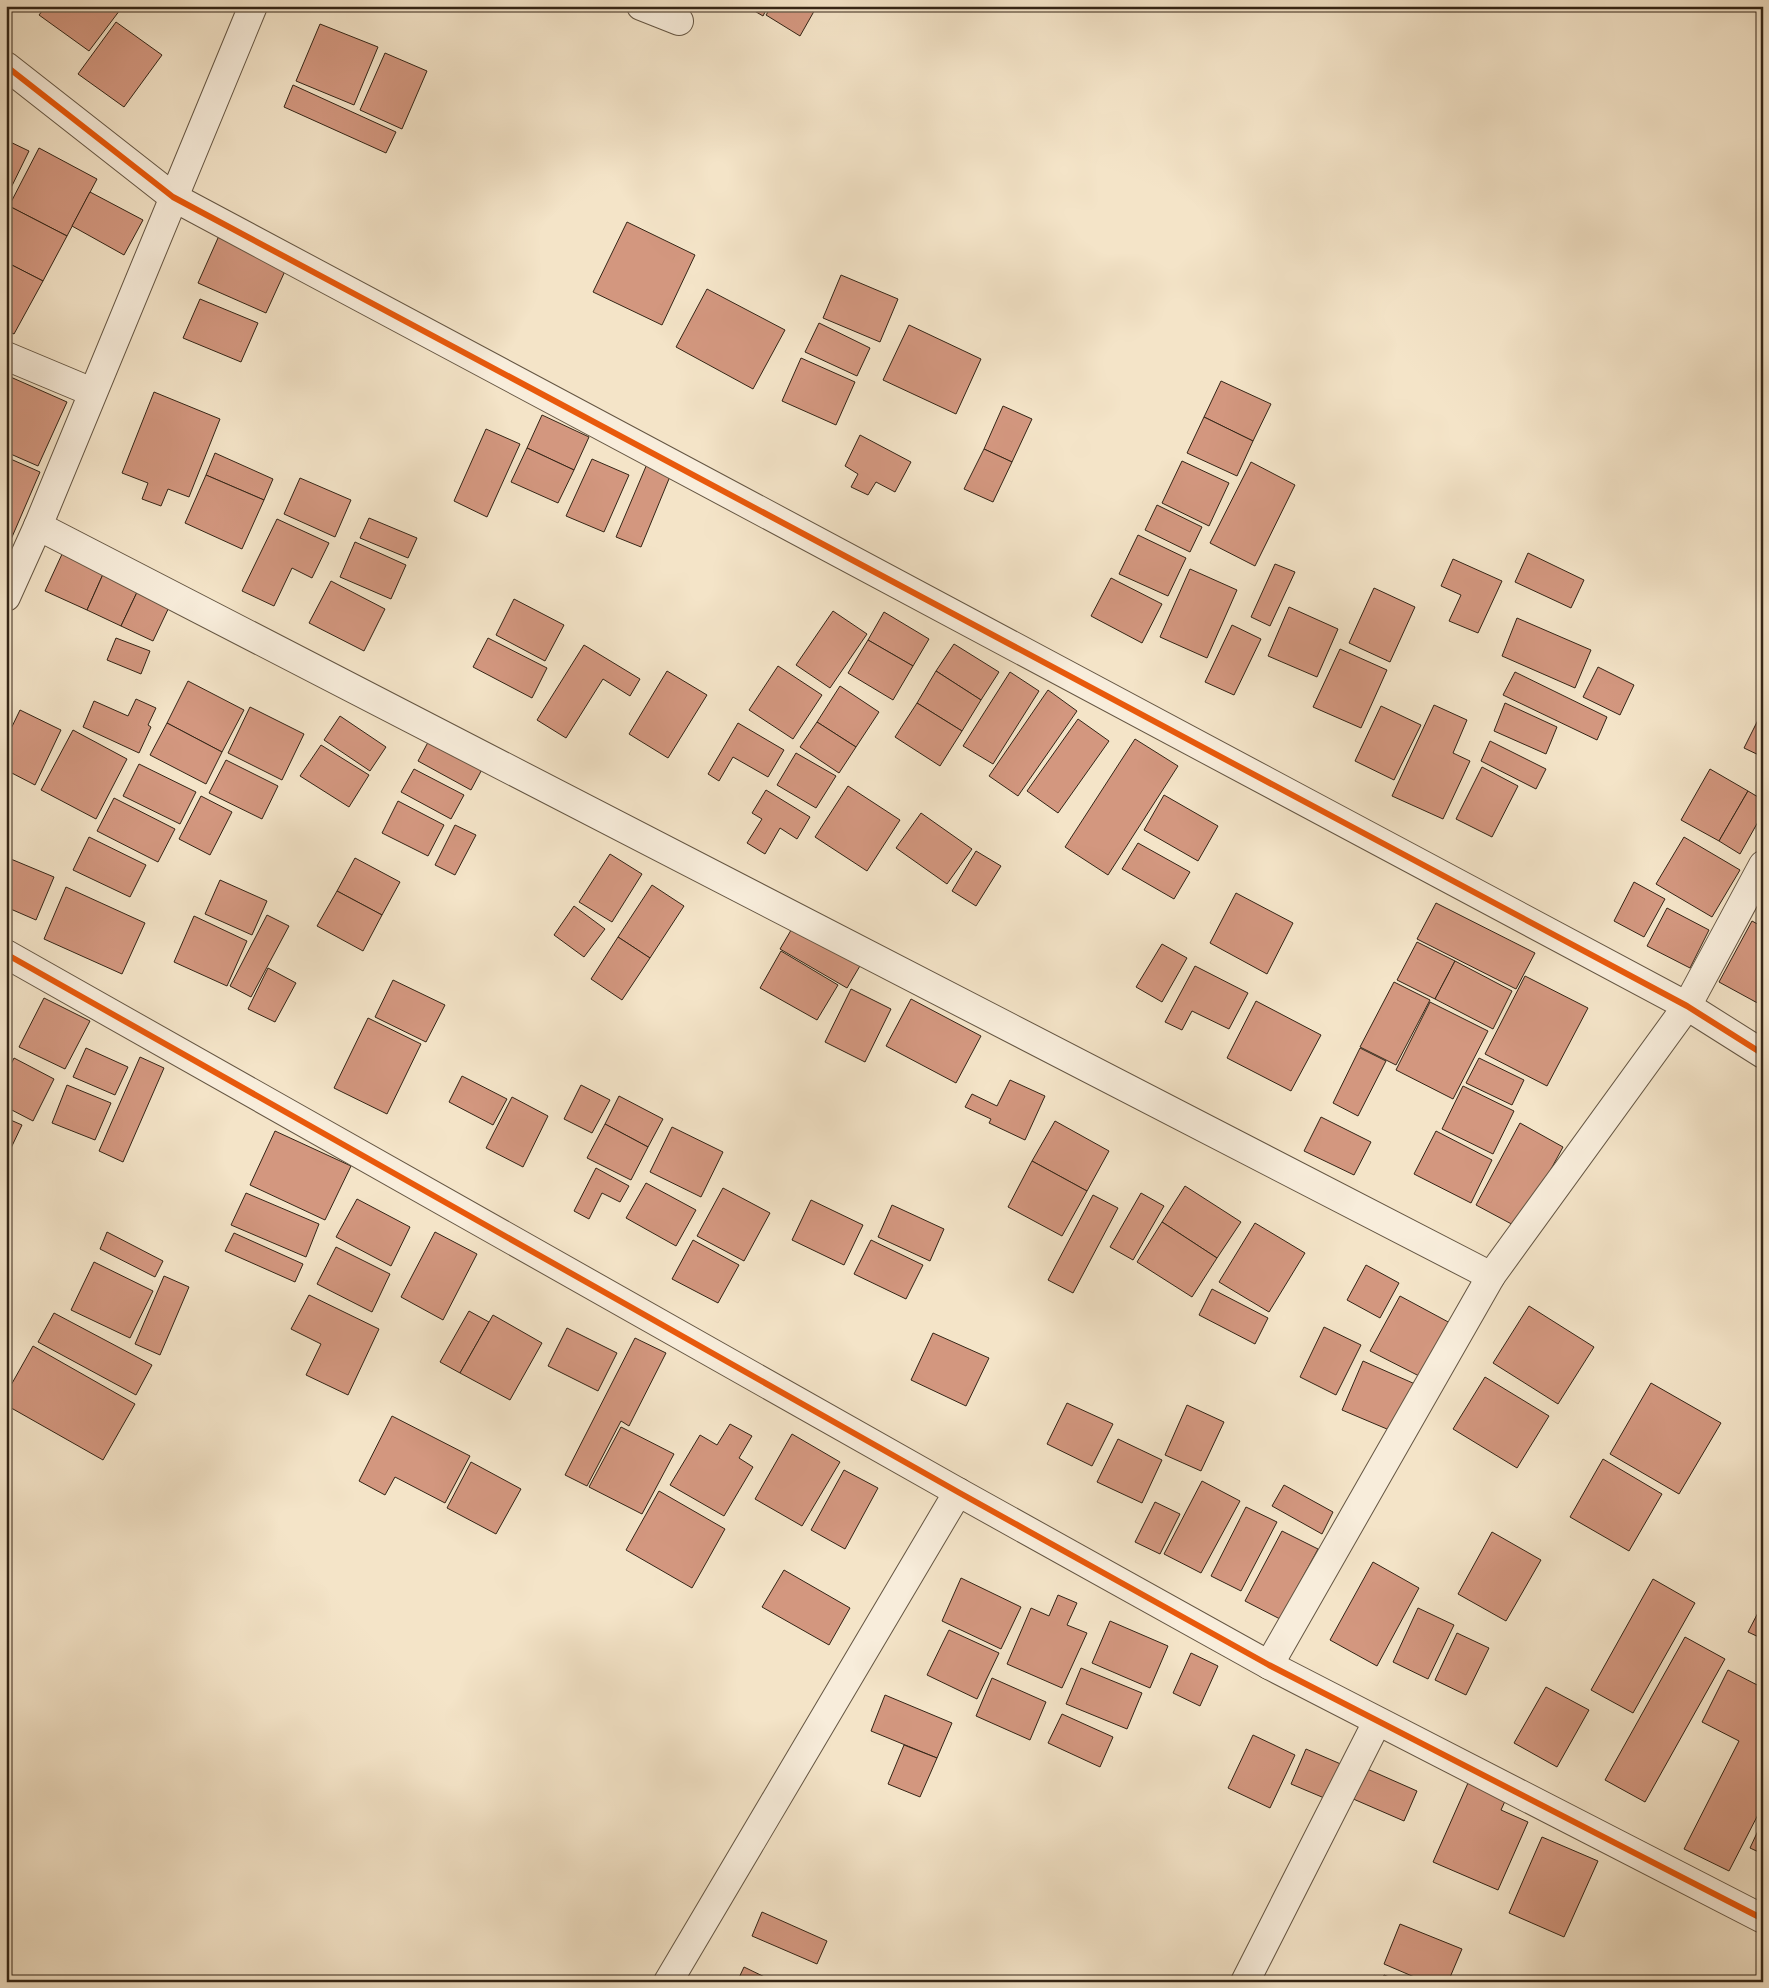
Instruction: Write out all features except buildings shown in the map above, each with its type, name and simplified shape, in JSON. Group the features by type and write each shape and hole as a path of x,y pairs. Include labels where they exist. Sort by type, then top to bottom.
{"street":[{"path":"6,596 38,526 253,6"},
{"path":"641,6 679,22"},
{"path":"6,66 173,197 1687,1006 1763,1054"},
{"path":"6,356 92,392"},
{"path":"38,526 1491,1276"},
{"path":"1269,1665 1491,1276 1687,1006 1763,865"},
{"path":"6,954 958,1492 1269,1665 1763,1920"},
{"path":"668,1982 958,1492"},
{"path":"1245,1982 1377,1722"}],"cycle path":[{"path":"6,66 173,197 1687,1006 1763,1054"},
{"path":"6,954 958,1492 1269,1665 1763,1919"}]}
